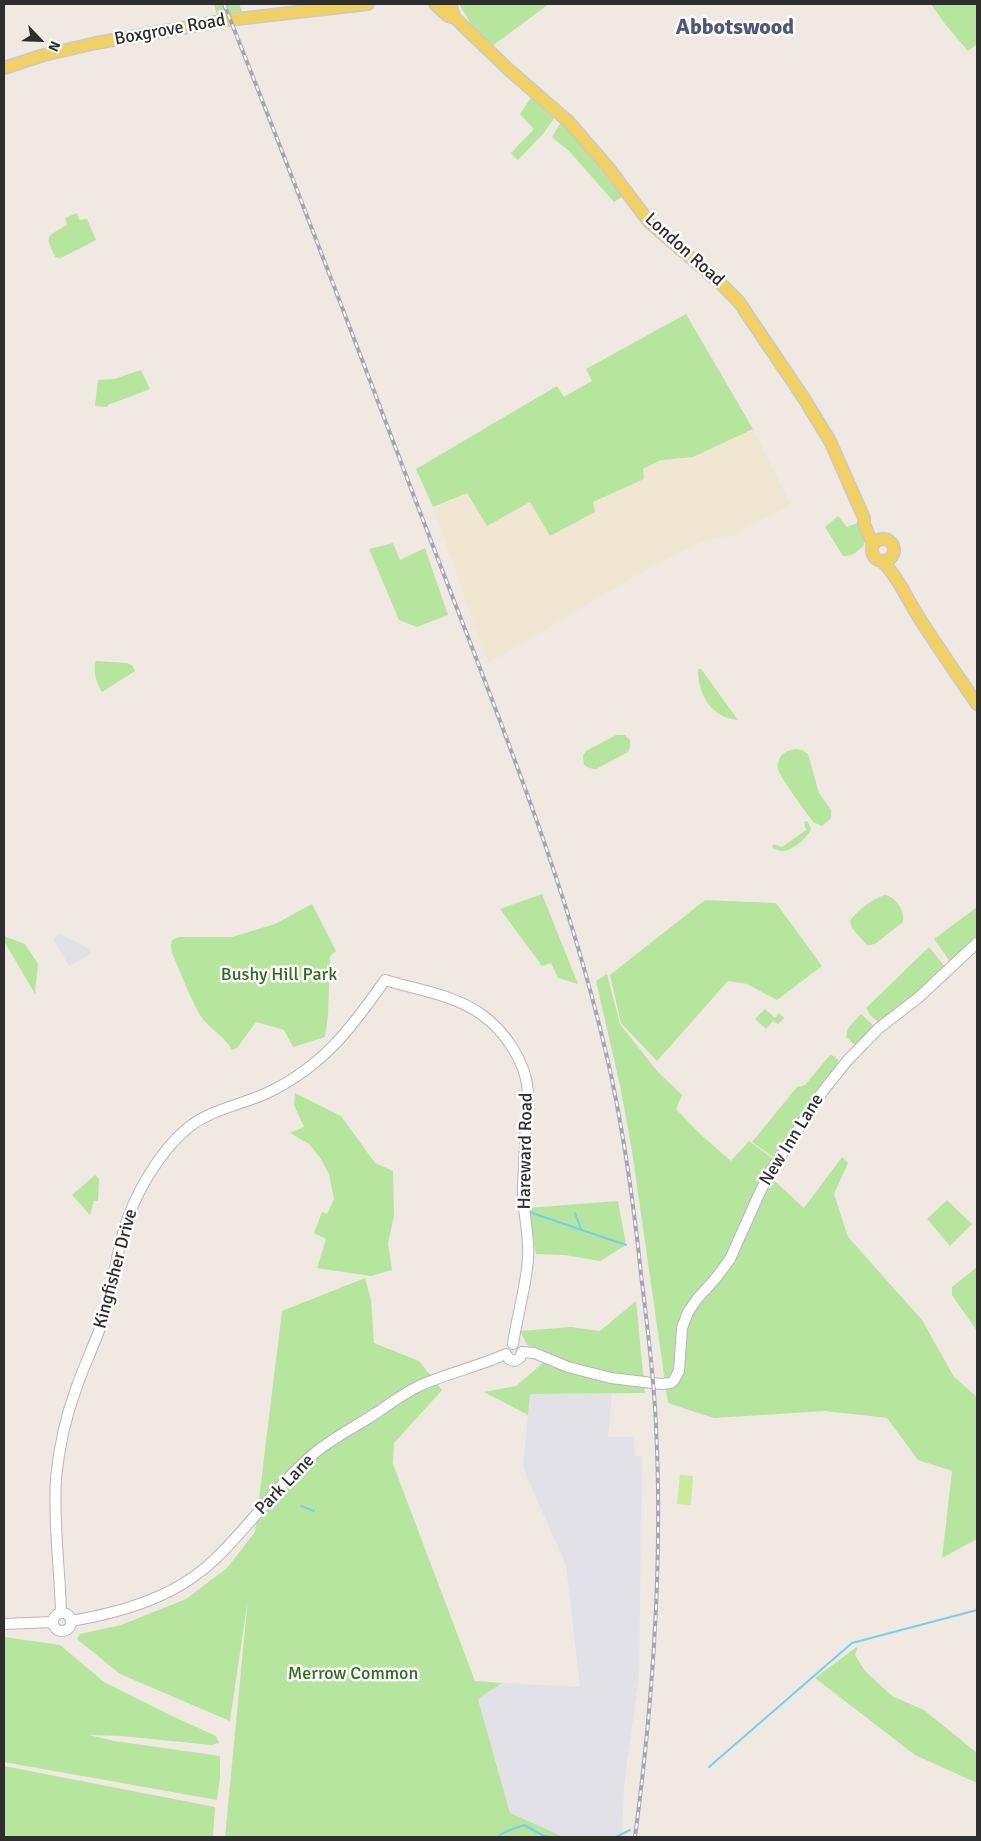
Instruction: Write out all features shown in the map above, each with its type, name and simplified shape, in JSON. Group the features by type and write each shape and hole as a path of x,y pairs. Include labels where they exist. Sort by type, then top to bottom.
{"main road":[{"name":"Boxgrove Road","path":"4,68 78,46 233,20 368,4"},
{"name":"London Road","path":"435,4 448,16 455,18 508,69 569,122 607,166 649,222 739,302 803,397 830,441 864,518 877,542"},
{"path":"450,4 455,18"},
{"path":"900,584 901,577 893,555 894,548 892,543 890,540 877,542 873,554 891,570 919,618 977,704"},
{"path":"882,561 889,560 893,555"},
{"name":"New Inn Lane","path":"522,1352 534,1352 568,1367 612,1378 661,1384 671,1383 679,1371 682,1328 688,1312 730,1259 771,1171 823,1091 847,1061 879,1028 918,998 977,943"},
{"name":"Hareward Road","path":"385,980 414,989 428,990 453,999 482,1014 497,1028 516,1053 523,1071 528,1092 523,1194 528,1235 528,1259 513,1344"},
{"name":"Kingfisher Drive","path":"62,1613 56,1542 55,1499 62,1440 75,1391 104,1318 122,1234 136,1198 155,1165 188,1128 199,1120 256,1098 287,1082 319,1059 352,1026 385,980"},
{"path":"513,1344 520,1347 522,1352 522,1355 517,1360 511,1360 506,1354 507,1349 513,1344"},
{"name":"Park Lane","path":"71,1621 105,1615 137,1606 190,1579 214,1560 283,1483 317,1451 376,1413 397,1397 443,1377 506,1354"},
{"path":"62,1613 69,1616 71,1621 70,1626 63,1631 57,1630 53,1622 55,1617 62,1613"},
{"path":"4,1624 53,1622"}],"shaded area":[{"path":"753,429 791,505 734,534 699,543 646,570 488,663 433,507 467,493 487,525 530,502 550,536 593,502 644,479 643,469 661,460 693,457"},
{"path":"60,934 90,949 91,954 69,966 53,939"},
{"path":"530,1394 612,1394 608,1437 633,1437 635,1456 642,1456 639,1675 624,1786 622,1837 564,1837 510,1813 478,1698 502,1683 580,1687 566,1565 523,1468"}],"green space":[{"path":"214,4 239,4 244,16 218,19"},
{"path":"459,4 549,4 492,46 474,29"},
{"path":"931,4 977,4 977,44 968,51"},
{"path":"532,96 555,117 543,134 518,160 511,153 534,129 520,114"},
{"path":"562,120 622,197 614,202 569,151 552,137"},
{"path":"77,213 79,220 87,219 96,240 59,259 58,257 56,258 50,245 49,237 67,225 65,218"},
{"path":"686,314 753,429 693,457 661,460 643,469 644,479 593,502 595,512 550,536 530,502 487,526 467,493 433,507 416,469 557,386 564,397 592,381 586,369"},
{"path":"141,370 150,389 107,407 95,406 98,380 114,379"},
{"path":"838,516 847,527 857,523 864,537 864,545 849,556 843,556 825,527"},
{"path":"393,543 400,560 425,548 448,615 417,627 399,620 369,549"},
{"path":"96,661 127,663 132,665 135,671 102,692 96,677"},
{"path":"698,669 701,669 738,720 720,715 713,710 700,687"},
{"path":"616,735 625,735 630,740 628,752 596,769 584,765 583,756 586,751"},
{"path":"796,749 808,754 819,793 831,810 831,818 822,826 813,822 788,787 778,769 778,761 782,755"},
{"path":"807,821 811,828 810,831 800,842 784,851 772,848 773,844 782,847 806,830 804,822"},
{"path":"542,894 578,984 558,978 551,963 542,966 500,909"},
{"path":"885,895 889,896 899,905 903,913 903,922 875,944 867,945 852,928 850,921 866,905"},
{"path":"705,900 776,903 822,966 777,1000 747,984 728,981 657,1061 621,1023 610,975"},
{"name":"Bushy Hill Park","path":"312,904 336,951 330,956 328,1015 325,1037 293,1047 284,1030 256,1022 237,1048 232,1050 225,1040 204,1020 196,1008 172,953 172,940 179,937 232,937 275,924"},
{"path":"977,907 977,943 951,963 934,939"},
{"path":"4,936 25,944 38,964 35,994 4,941"},
{"path":"929,947 945,967 944,971 879,1023 870,1015 866,1008"},
{"path":"607,974 620,1024 657,1071 682,1095 676,1109 700,1134 731,1161 749,1141 775,1160 767,1174 804,1208 842,1157 848,1163 834,1194 848,1237 922,1320 954,1377 977,1397 977,1539 942,1558 952,1471 918,1460 887,1418 825,1411 714,1418 668,1403 632,1151 621,1090 596,981"},
{"path":"765,1009 775,1018 779,1013 784,1018 778,1024 773,1021 766,1029 755,1019"},
{"path":"861,1014 873,1025 873,1028 856,1046 846,1037 848,1028"},
{"path":"830,1055 838,1060 838,1065 776,1159 752,1142 797,1087 805,1085"},
{"path":"295,1093 341,1116 375,1163 393,1171 394,1216 388,1243 392,1270 371,1276 317,1268 326,1239 314,1233 322,1212 327,1214 334,1199 329,1174 321,1159 309,1144 290,1133 304,1127 294,1105"},
{"path":"95,1175 99,1179 98,1201 94,1201 90,1215 72,1195"},
{"path":"947,1200 972,1224 950,1246 927,1219"},
{"path":"618,1201 626,1245 600,1261 565,1255 536,1254 527,1208"},
{"path":"977,1267 977,1331 952,1295 952,1287"},
{"name":"Merrow Common","path":"365,1278 371,1300 374,1343 419,1361 442,1390 394,1443 393,1464 475,1681 502,1683 478,1699 510,1813 564,1837 225,1837 248,1598 230,1721 120,1674 77,1639 80,1634 121,1625 186,1599 227,1568 255,1532 282,1311"},
{"path":"636,1301 645,1393 530,1394 528,1415 484,1392 516,1386 543,1363 543,1351 528,1346 520,1331 571,1327 600,1331"},
{"path":"680,1475 693,1476 691,1505 677,1504"},
{"path":"4,1637 60,1645 104,1682 216,1736 219,1743 212,1745 122,1736 89,1735 114,1741 220,1756 217,1800 4,1762"},
{"path":"858,1646 855,1655 865,1671 892,1696 924,1710 977,1753 977,1783 915,1755 815,1678"},
{"path":"4,1766 215,1807 213,1837 4,1837"}],"waterway":[{"path":"532,1213 626,1245"},
{"path":"575,1213 581,1229"},
{"path":"301,1506 314,1511"},
{"path":"709,1767 852,1643 977,1610"},
{"path":"498,1837 506,1831 524,1825 544,1836 550,1837"},
{"path":"616,1837 630,1830"}],"railway":[{"path":"224,4 334,285 536,818 577,945 611,1075 629,1174 648,1331 655,1407 658,1478 655,1632 647,1735 635,1837"}],"district":[{"name":"Abbotswood","path":"735,28"}]}
